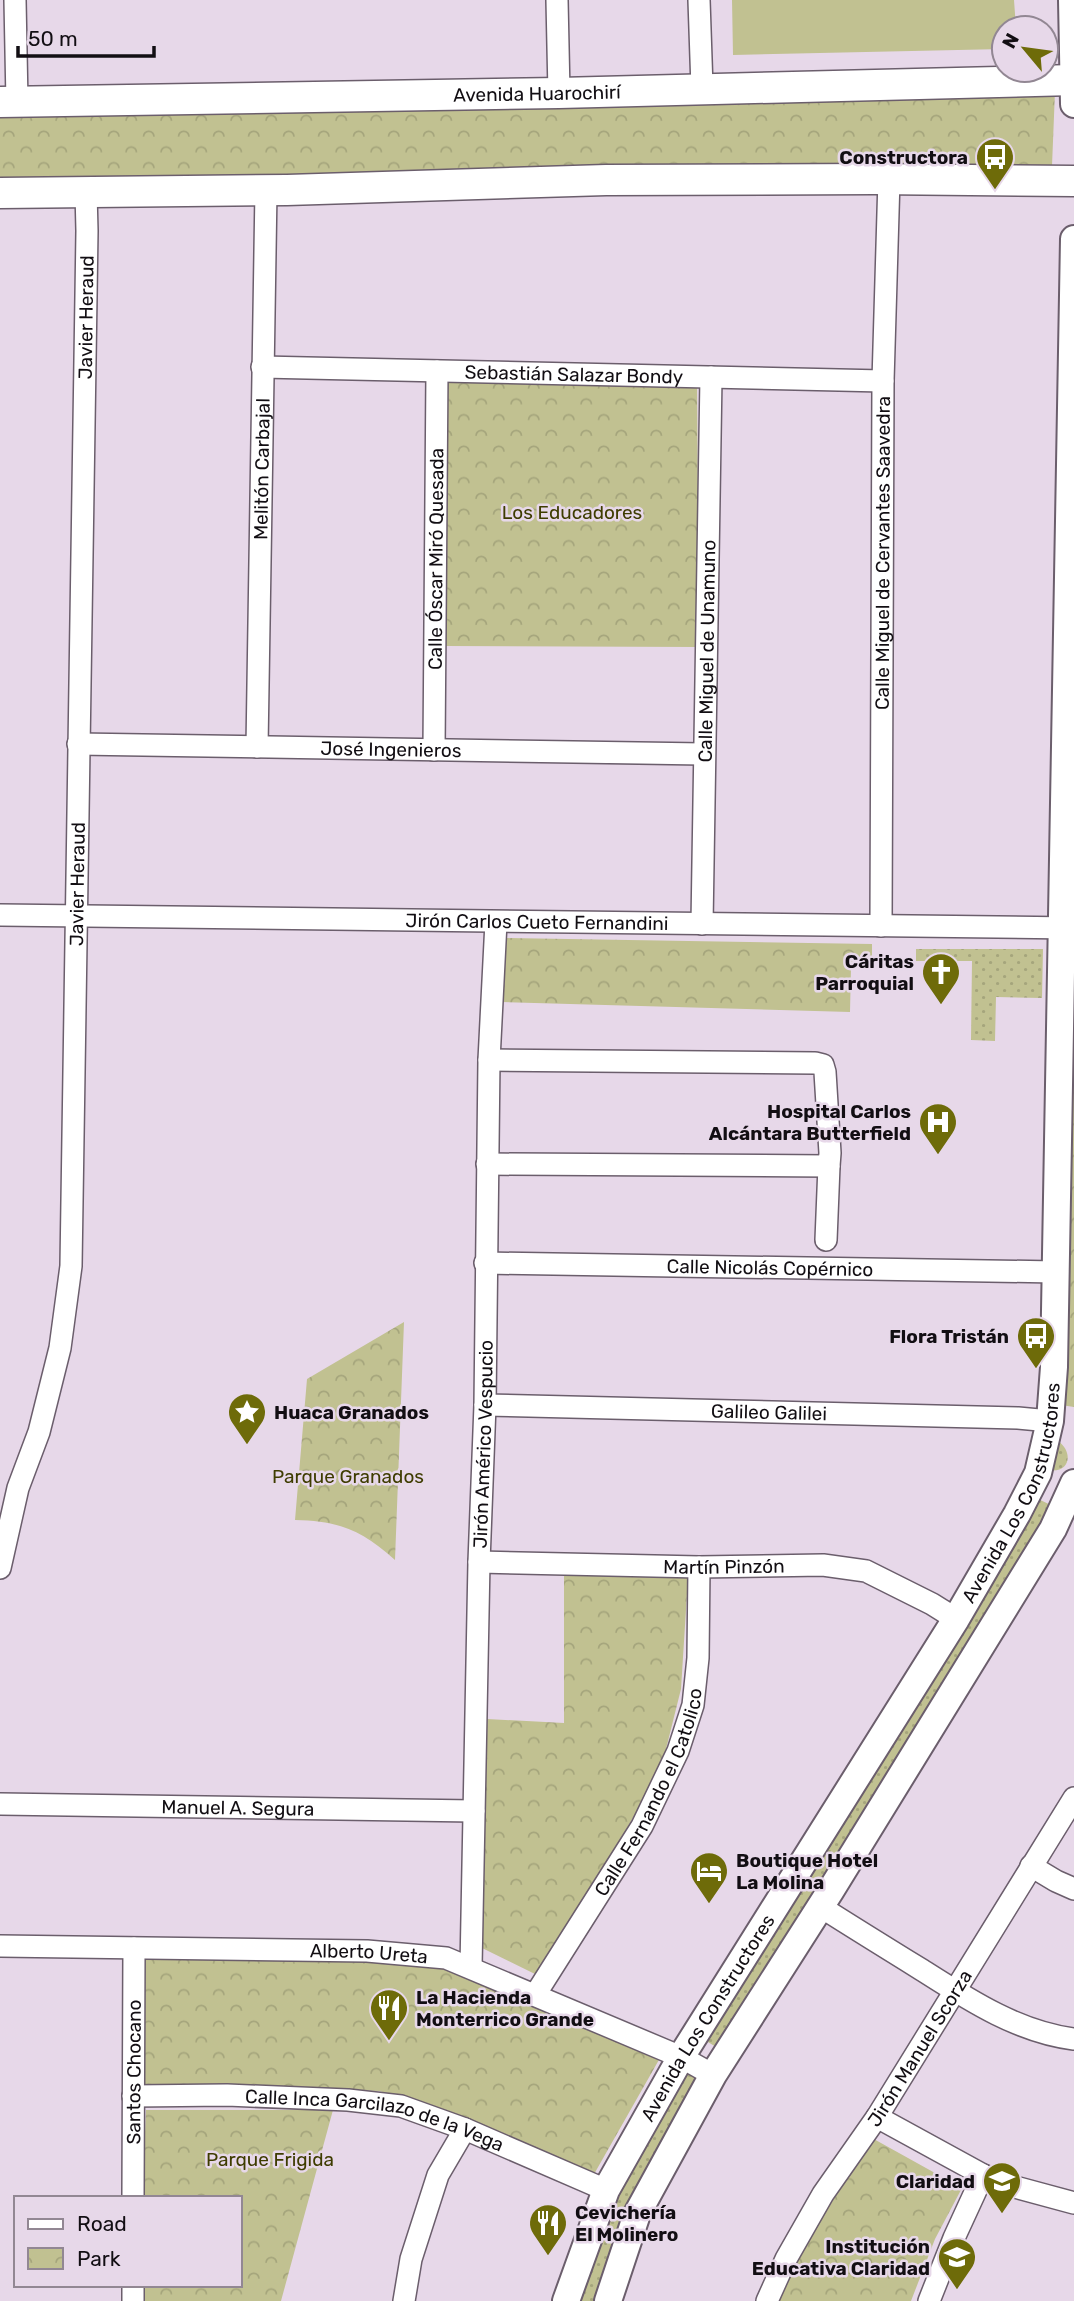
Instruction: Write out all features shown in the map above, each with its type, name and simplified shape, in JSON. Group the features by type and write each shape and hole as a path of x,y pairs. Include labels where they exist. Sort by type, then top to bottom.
{"main road":[{"name":"Avenida Huarochirí","path":"8,102 559,93 1074,80"},
{"path":"0,193 265,190 606,180 1074,181"}],"street":[{"path":"8,102 15,0"},
{"path":"557,0 559,93"},
{"path":"699,0 702,88"},
{"path":"1072,0 1074,104"},
{"name":"Calle Miguel de Cervantes Saavedra","path":"881,926 883,380 889,179"},
{"name":"Melitón Carbajal","path":"257,747 265,190"},
{"name":"Javier Heraud","path":"0,1568 9,1486 39,1432 60,1348 71,1266 86,192"},
{"name":"Avenida Los Constructores","path":"566,2301 606,2190 681,2057 956,1619 1017,1514 1062,1424 1054,1367 1068,928 1074,239"},
{"name":"Sebastián Salazar Bondy","path":"262,367 883,380"},
{"name":"Calle Óscar Miró Quesada","path":"434,750 437,370"},
{"name":"Calle Miguel de Unamuno","path":"702,924 711,377"},
{"name":"José Ingenieros","path":"78,744 703,754"},
{"name":"Jirón Carlos Cueto Fernandini","path":"0,915 1068,928"},
{"name":"Jirón Américo Vespucio","path":"471,1967 485,1405 489,1060 496,922"},
{"path":"489,1060 822,1065 825,1072 829,1167 826,1240"},
{"path":"488,1164 829,1167"},
{"name":"Calle Nicolás Copérnico","path":"485,1263 1056,1272"},
{"name":"Galileo Galilei","path":"485,1405 1018,1418 1062,1424"},
{"path":"1038,1473 1074,1483"},
{"name":"Avenida Los Constructores","path":"608,2301 637,2214 713,2074 821,1907 1053,1529 1074,1483"},
{"name":"Martín Pinzón","path":"479,1562 699,1567 823,1565 866,1571 956,1619"},
{"name":"Calle Fernando el Catolico","path":"535,1995 642,1826 678,1751 693,1705 698,1658 699,1567"},
{"name":"Jirón Manuel Scorza","path":"767,2301 786,2259 823,2194 877,2117 1074,1798"},
{"name":"Manuel A. Segura","path":"0,1804 474,1811"},
{"path":"1031,1866 1074,1889"},
{"path":"821,1907 954,1990 1012,2022 1074,2039"},
{"name":"Alberto Ureta","path":"0,1946 367,1951 446,1958 681,2057 713,2074"},
{"name":"Santos Chocano","path":"133,2196 134,1948"},
{"name":"Calle Inca Garcilazo de la Vega","path":"133,2095 227,2095 348,2100 401,2106 465,2129 606,2190"},
{"path":"877,2117 983,2175 1074,2203"},
{"path":"404,2301 411,2259 438,2175 465,2129"},
{"path":"929,2301 983,2175"}],"green space":[{"path":"732,0 1014,0 1015,14 990,14 990,49 733,55"},
{"path":"1055,91 1052,166 0,181 0,108"},
{"name":"Los Educadores","path":"447,379 697,379 699,647 445,646"},
{"path":"505,938 872,944 872,967 851,967 850,1012 502,1002"},
{"path":"916,949 1043,949 1042,998 996,997 995,1041 971,1040 972,961 916,961"},
{"path":"1074,954 1074,1407 1061,1405"},
{"name":"Parque Granados","path":"404,1322 395,1560 371,1541 349,1529 325,1522 295,1520 307,1379"},
{"path":"1058,1441 1066,1451 1067,1461 1061,1469 1048,1470"},
{"path":"1034,1497 1055,1507 721,2050 703,2039"},
{"path":"564,1575 688,1578 681,1689 665,1753 650,1787 616,1848 537,1975 482,1948 487,1719 564,1723"},
{"path":"141,1957 364,1960 451,1969 660,2058 593,2176 412,2100 379,2091 141,2085"},
{"path":"690,2070 700,2078 603,2301 581,2301 592,2260 617,2194 684,2072"},
{"name":"Parque Frigida","path":"146,2110 333,2110 281,2301 138,2301 138,2287 242,2287 242,2196 142,2196"},
{"path":"872,2138 962,2188 935,2239 911,2301 778,2301 796,2259"}],"place":[{"name":"Constructora","path":"995,191"},
{"name":"Cáritas Parroquial","path":"941,1006"},
{"name":"Hospital Carlos Alcántara Butterfield","path":"938,1156"},
{"name":"Flora Tristán","path":"1036,1370"},
{"name":"Huaca Granados","path":"247,1446"},
{"name":"Boutique Hotel La Molina","path":"709,1905"},
{"name":"La Hacienda Monterrico Grande","path":"389,2042"},
{"name":"Claridad","path":"1002,2215"},
{"name":"Cevichería El Molinero","path":"548,2257"},
{"name":"Institución Educativa Claridad","path":"957,2291"}]}
